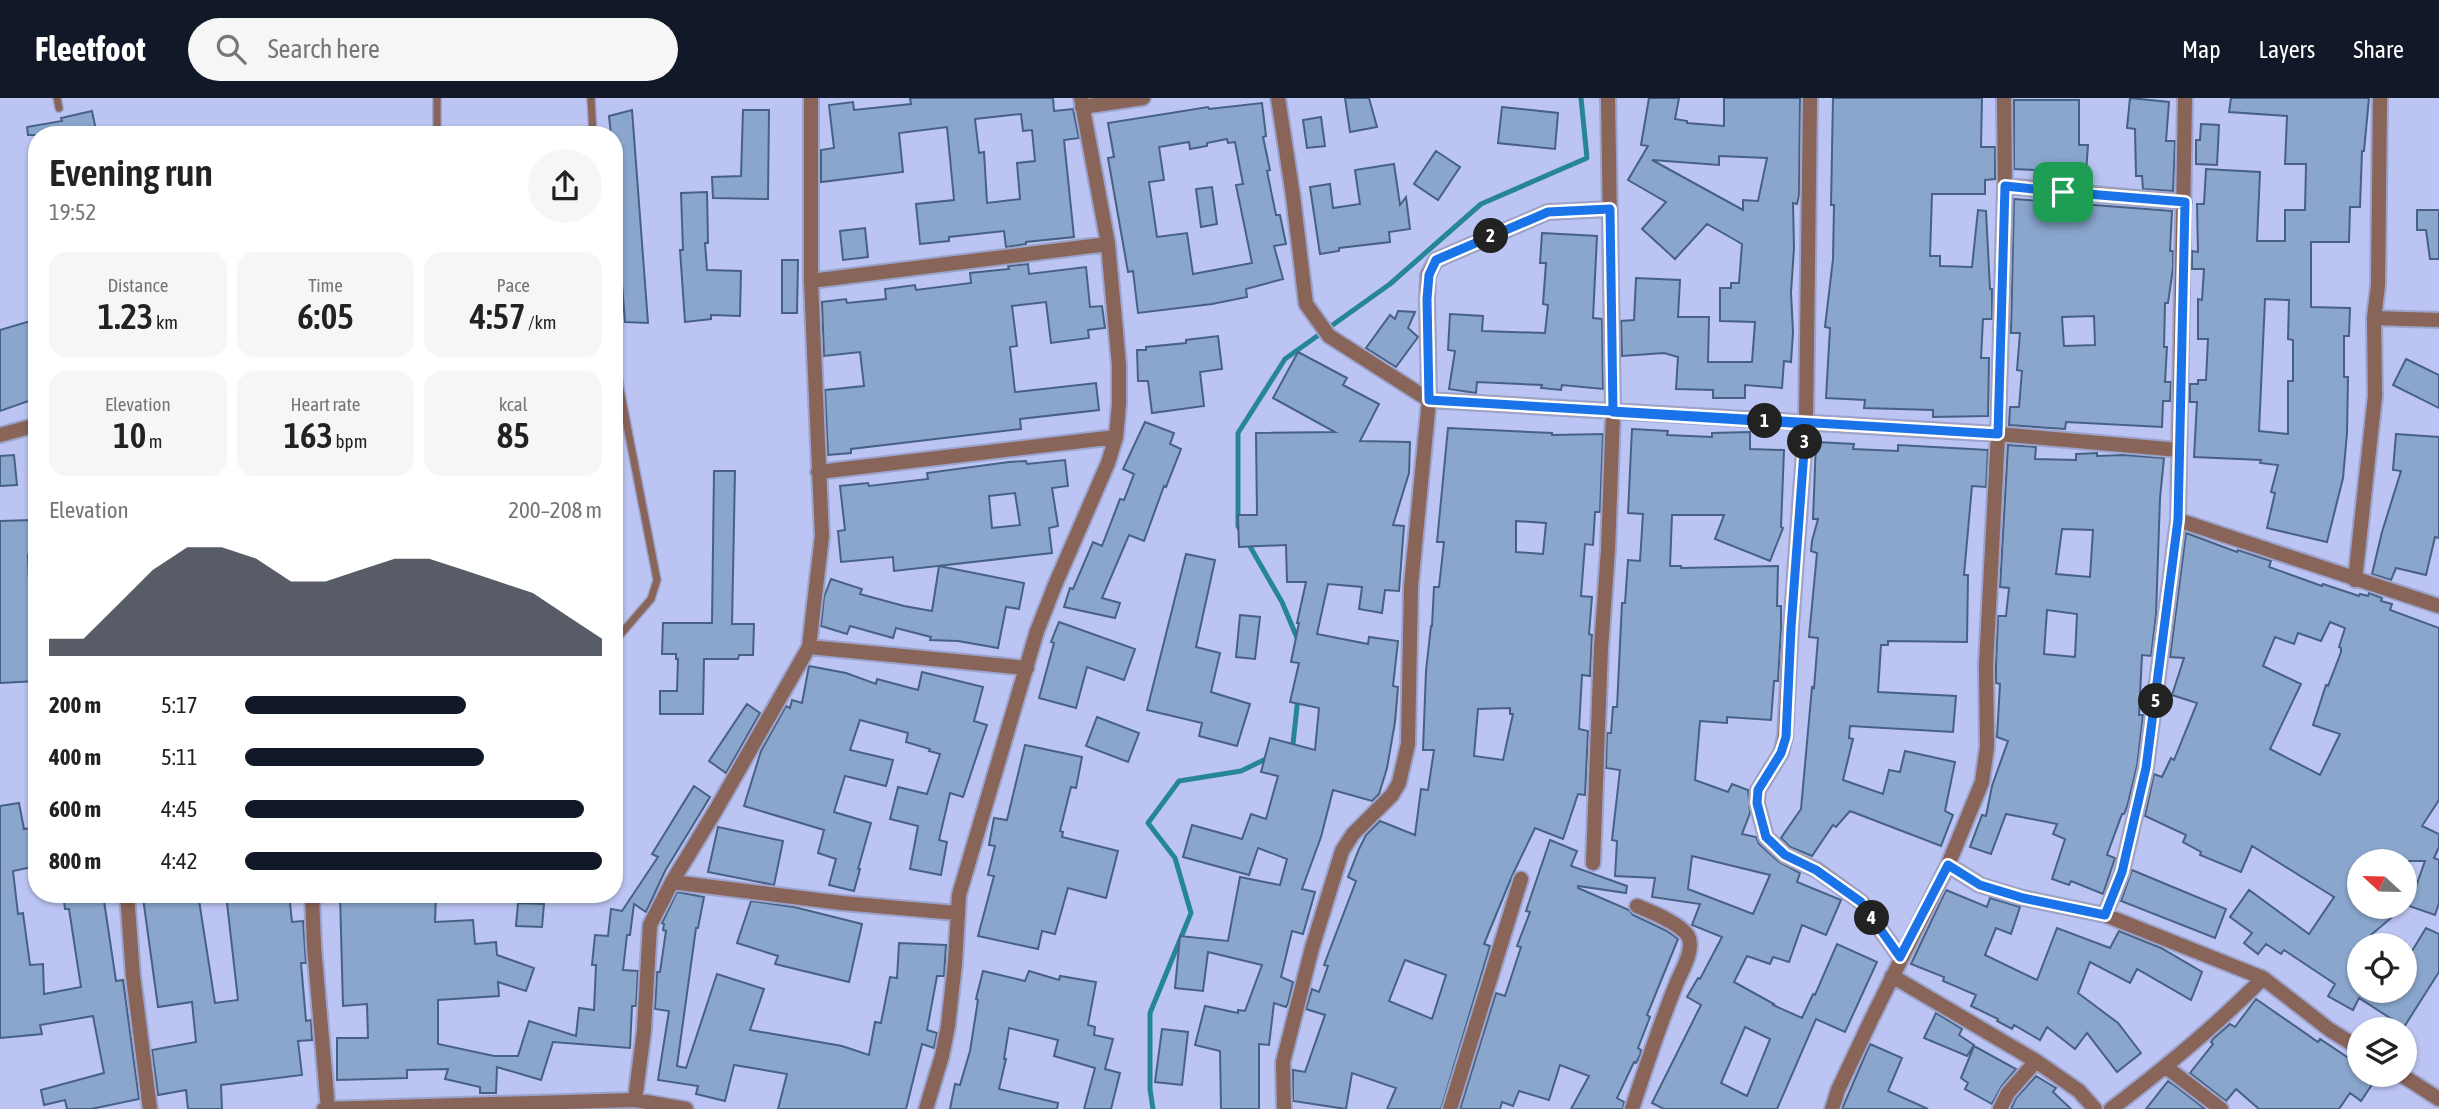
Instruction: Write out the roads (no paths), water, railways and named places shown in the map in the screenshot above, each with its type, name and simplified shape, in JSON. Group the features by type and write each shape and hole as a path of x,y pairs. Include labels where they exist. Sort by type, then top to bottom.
{"street":[{"path":"635,1100 644,1030 650,925 671,882 809,648 822,536 817,472 811,281 811,98"},
{"path":"926,1109 948,1026 955,963 956,914 968,861 1037,631 1100,482 1116,437 1119,365 1108,244 1082,102 1143,98"},
{"path":"1278,98 1306,304 1329,336 1429,400 1998,434 2179,450"},
{"path":"1593,863 1613,412 1608,98"},
{"path":"1810,98 1806,424 1786,737 1781,753 1758,790 1757,803 1766,837 1785,855 1816,870 1861,902 1900,957"},
{"path":"1832,1109 1838,1090 1900,957 1948,865 1982,782 1987,747 1986,665 1998,434 2005,186 2004,98"},
{"path":"2105,915 2122,872 2146,768 2178,520 2185,98"},
{"path":"2356,580 2375,396 2374,318 2378,285 2380,98"},
{"path":"2005,186 2185,202"},
{"path":"1284,1109 1283,1062 1312,948 1342,851 1353,834 1392,795 1399,783 1408,744 1411,586 1429,400 1429,275 1436,260 1548,212 1610,209"},
{"path":"811,281 1108,244"},
{"path":"2374,318 2439,320"},
{"path":"0,435 28,427"},
{"path":"817,472 1116,437"},
{"path":"2178,520 2439,606"},
{"path":"809,648 1027,668"},
{"path":"1948,865 1980,885 2023,898 2105,915 2263,978 2347,1041"},
{"path":"1450,1109 1521,879"},
{"path":"671,882 956,914"},
{"path":"128,903 133,976 150,1109"},
{"path":"312,903 326,1109 538,1106 635,1100 686,1109"},
{"path":"1632,1109 1687,957 1689,939 1686,933 1665,919 1637,906"},
{"path":"1892,976 2036,1061 2079,1091 2095,1109"},
{"path":"2111,1109 2166,1067 2232,1010 2263,978"},
{"path":"2000,1109 2008,1093 2036,1061"},
{"path":"2166,1067 2221,1109"},
{"path":"2417,1085 2439,1099"}],"lane":[{"path":"57,98 58,108"},
{"path":"437,98 437,126"},
{"path":"591,98 593,126"},
{"path":"623,404 657,580 651,599 623,632"}],"waterway":[{"path":"1242,532 1238,526 1238,433 1285,359 1390,284 1481,204 1587,158 1581,98"},
{"path":"1248,543 1282,602 1298,640"},
{"path":"1288,747 1293,744 1298,697"},
{"path":"1153,1109 1150,1089 1150,1013 1191,913 1175,858 1148,823 1179,781 1241,771 1270,757"}]}
